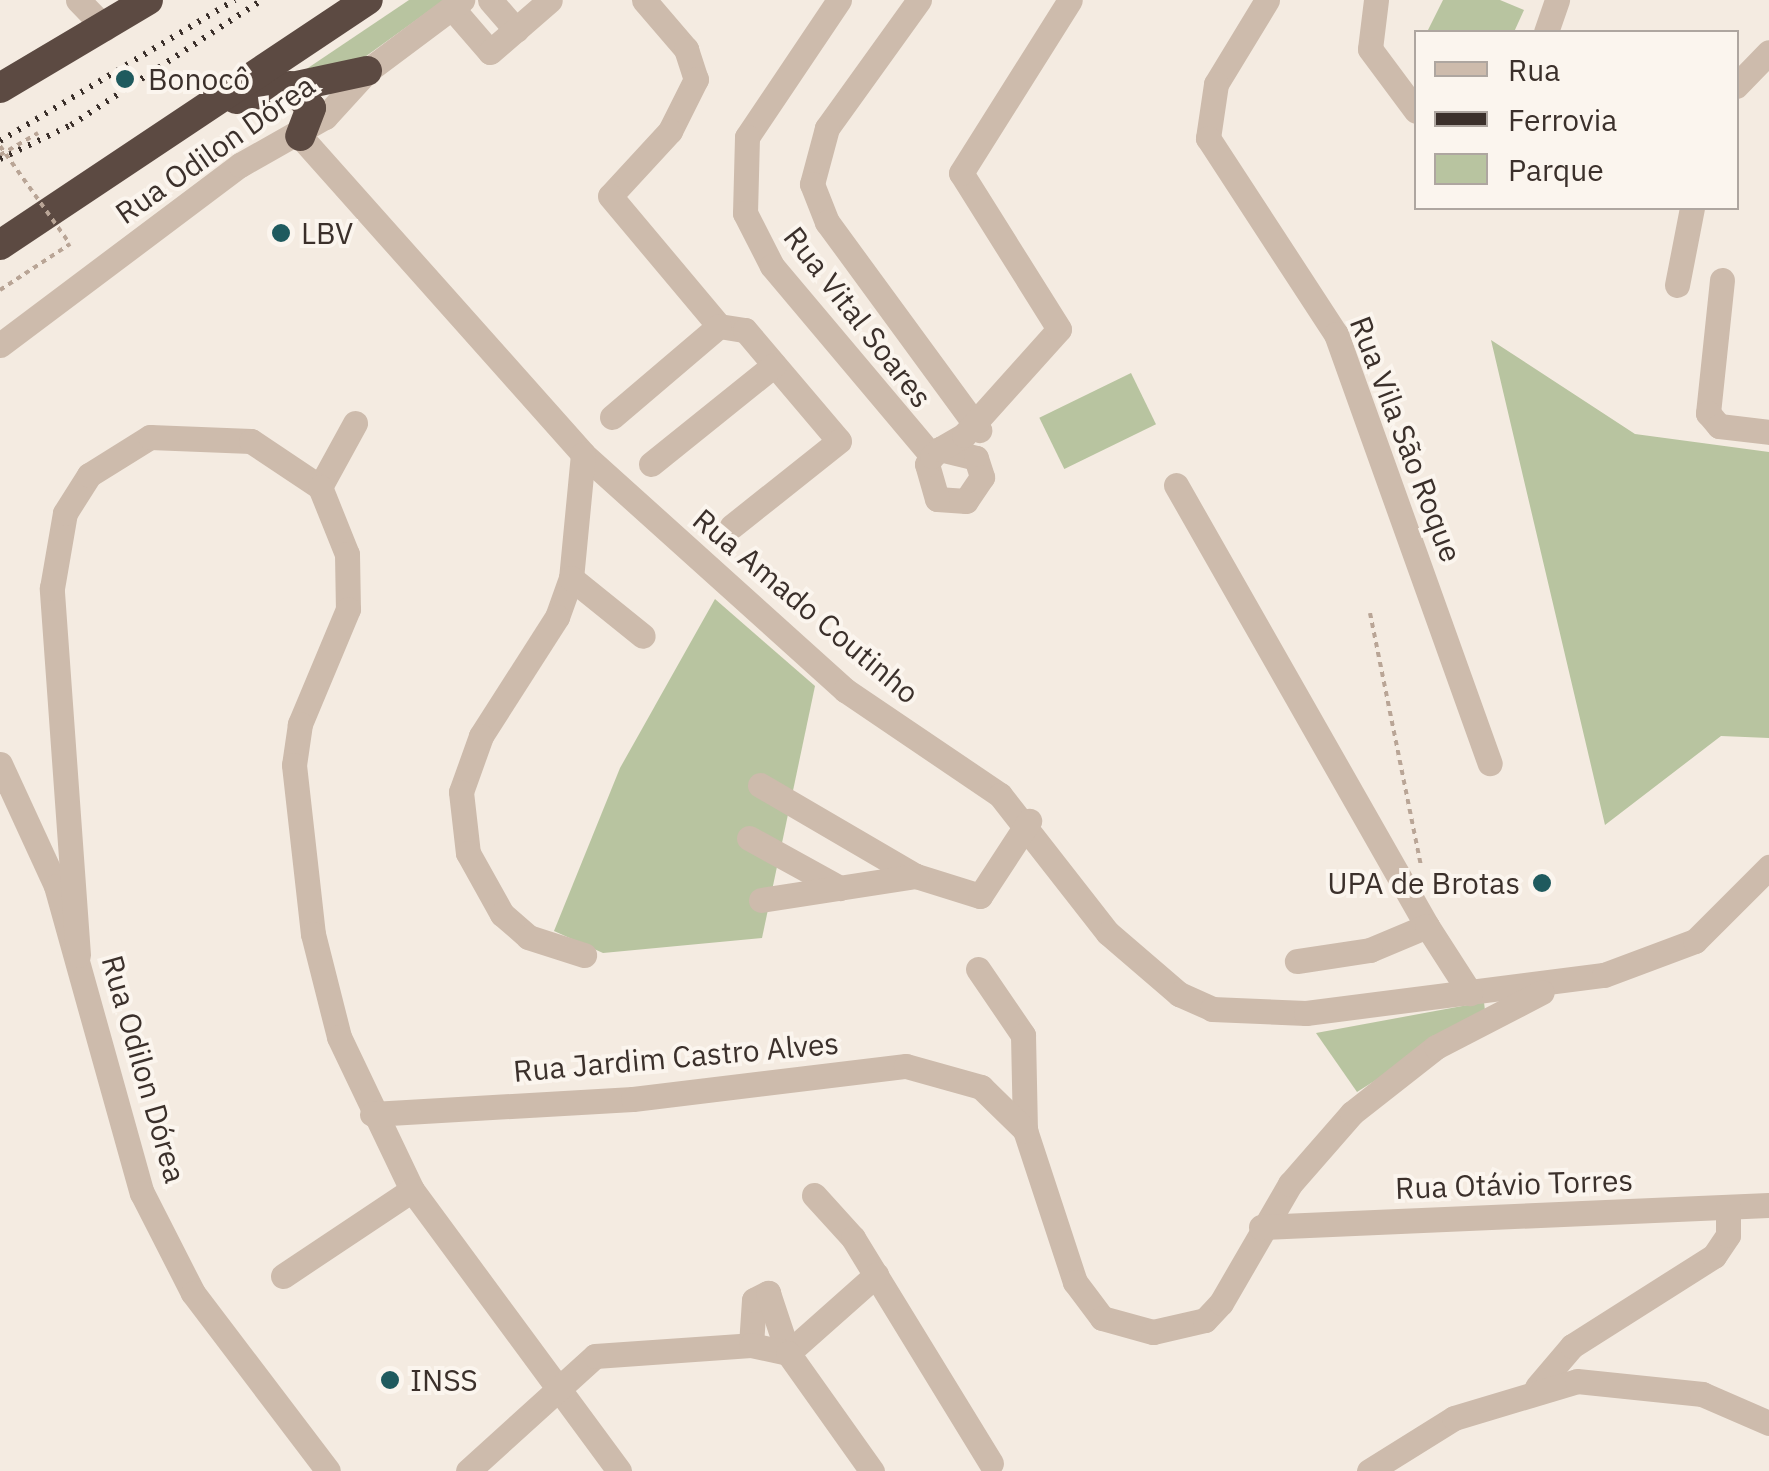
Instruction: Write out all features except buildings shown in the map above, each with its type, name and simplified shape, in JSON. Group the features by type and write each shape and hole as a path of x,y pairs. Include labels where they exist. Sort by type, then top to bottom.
{"highway":[{"path":"0,88 148,0"},
{"path":"0,245 368,0"},
{"path":"213,104 367,71"},
{"path":"290,86 311,108 300,136"}],"street":[{"path":"78,0 106,28"},
{"path":"490,0 516,30"},
{"path":"457,4 490,52 550,0"},
{"path":"644,0 686,49 696,79 670,131 610,196 719,326 745,330 838,441 732,526"},
{"name":"Rua Vital Soares","path":"839,0 747,137 745,214 772,266 936,452"},
{"path":"920,0 827,128 812,184 844,247 971,417 981,467 974,495 947,503 926,484 936,452 964,435 971,417 1059,329 966,188 964,159 1070,0"},
{"name":"Rua Vila São Roque","path":"1267,0 1216,84 1208,138 1336,334 1490,763"},
{"path":"1376,0 1370,49 1414,108"},
{"path":"1547,30 1557,0"},
{"name":"Rua Odilon Dórea","path":"0,345 240,165 300,136 367,71 457,4"},
{"path":"1739,83 1769,52"},
{"name":"Rua Amado Coutinho","path":"300,136 582,454 845,690 1030,822 1141,967 1212,1009 1306,1013 1560,984 1696,941 1769,867"},
{"path":"1677,285 1692,210"},
{"path":"1722,280 1708,413 1719,426 1769,432"},
{"path":"612,418 719,326"},
{"path":"650,464 774,365"},
{"path":"320,487 355,423"},
{"path":"78,955 52,588 72,498 123,450 182,432 279,452 320,487 343,534 350,593 300,724 296,784 323,984 372,1114 412,1190 619,1471"},
{"path":"936,452 960,447 981,467"},
{"path":"582,454 571,578 538,652 475,750 462,820 502,914 528,937 584,955"},
{"path":"1176,485 1400,880 1470,994"},
{"path":"571,578 642,636"},
{"name":"Rua Odilon Dórea","path":"0,764 78,955 122,1137 165,1241 203,1307 328,1471"},
{"path":"760,785 916,876 984,897 1030,822"},
{"path":"749,838 840,888"},
{"path":"761,900 916,876"},
{"path":"1298,961 1370,950 1427,926"},
{"path":"978,969 1022,1034 1025,1130 1075,1282 1087,1305 1125,1328 1153,1332 1204,1320 1318,1146 1396,1076 1560,984"},
{"name":"Rua Jardim Castro Alves","path":"372,1114 633,1099 906,1066 981,1087 1025,1130"},
{"path":"283,1276 412,1190"},
{"path":"814,1195 876,1275 992,1463"},
{"name":"Rua Otávio Torres","path":"1262,1227 1769,1205"},
{"path":"1537,1387 1572,1346 1714,1256 1728,1235 1728,1207"},
{"path":"788,1353 876,1275"},
{"path":"751,1345 754,1300 768,1293 788,1353 872,1471"},
{"path":"468,1471 557,1387 618,1350 751,1345 788,1353"},
{"path":"1368,1469 1454,1418 1537,1387 1654,1384 1769,1424"}],"path":[{"path":"0,155 38,133"},
{"path":"0,146 70,244 0,290"},
{"path":"1370,614 1422,865 1400,880"}],"green space":[{"path":"409,0 444,0 344,72 296,76"},
{"path":"1443,0 1500,0 1524,10 1515,30 1428,30"},
{"path":"1491,340 1635,434 1769,452 1769,738 1721,736 1605,825"},
{"path":"1131,373 1156,424 1064,469 1039,418"},
{"path":"715,599 815,686 762,938 603,953 554,931 620,768"},
{"path":"1484,1002 1485,1011 1357,1092 1316,1033"}],"railway":[{"path":"0,141 235,0"},
{"path":"0,159 71,125 262,0"}],"place":[{"name":"Bonocô","path":"125,79"},
{"name":"LBV","path":"281,233"},
{"name":"UPA de Brotas","path":"1542,883"},
{"name":"INSS","path":"390,1380"}]}
